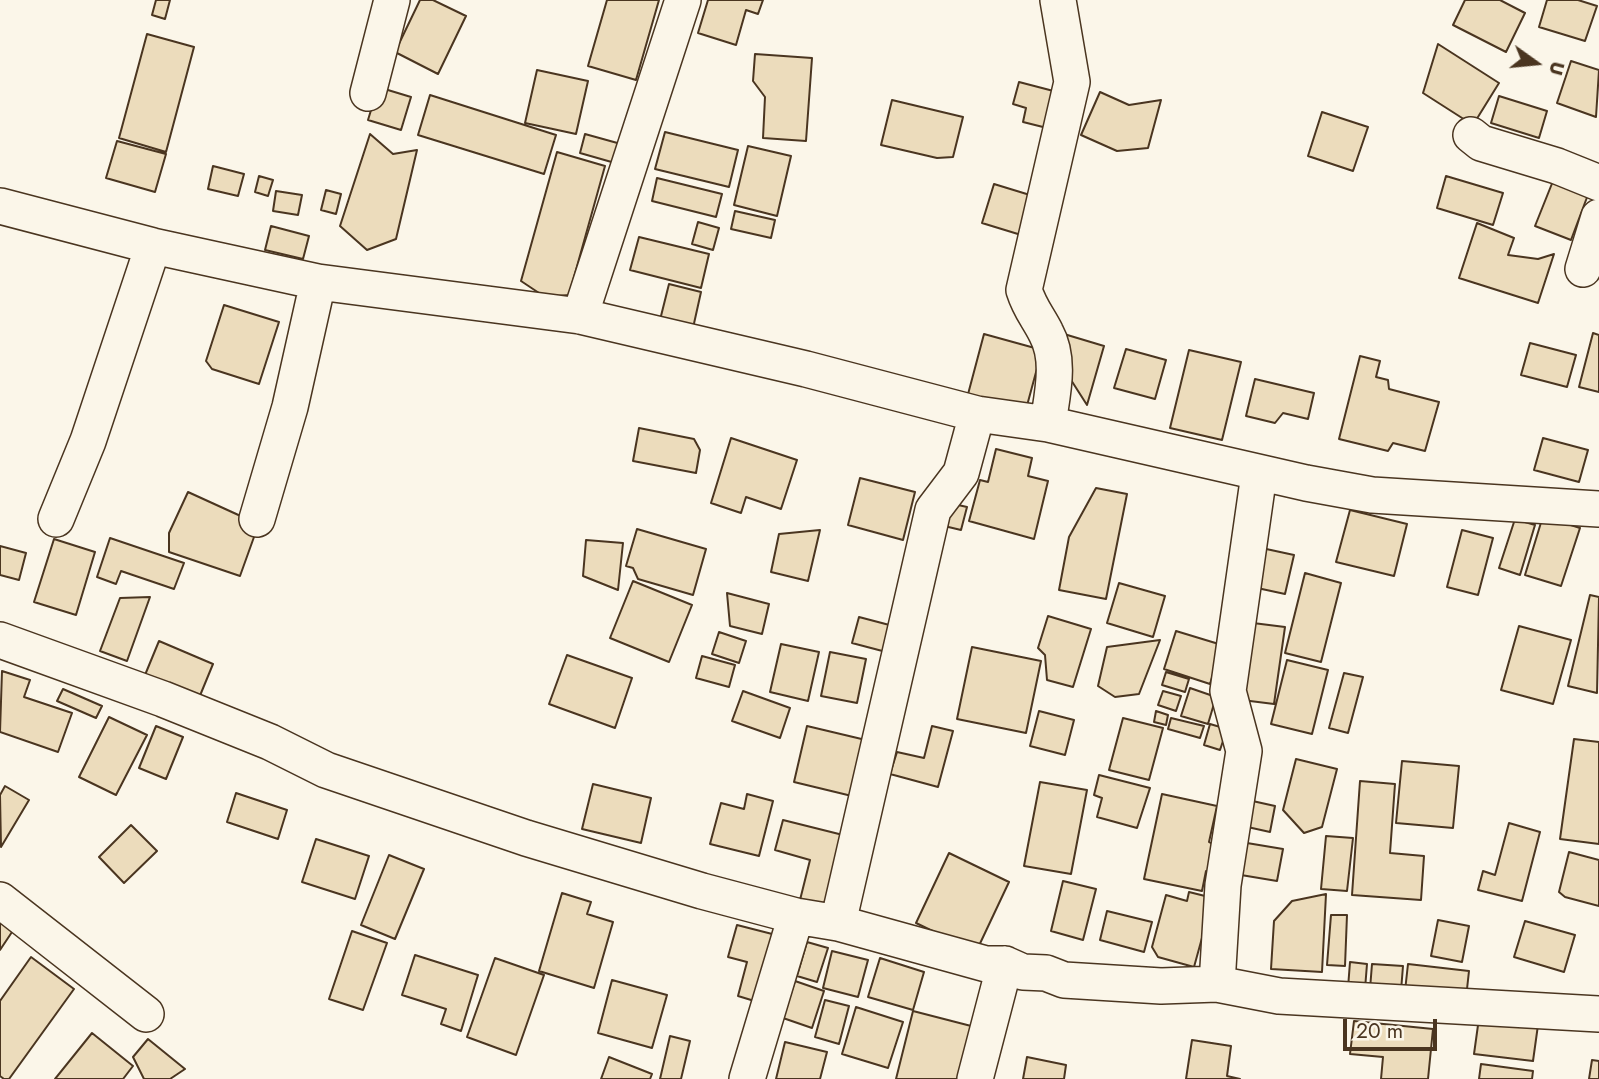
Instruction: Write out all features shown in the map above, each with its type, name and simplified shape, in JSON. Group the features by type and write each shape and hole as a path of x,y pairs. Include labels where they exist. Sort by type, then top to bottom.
{"street":[{"path":"368,93 392,0"},
{"path":"580,316 683,0"},
{"path":"1048,424 1055,367 1047,334 1031,313 1024,290 1072,82 1058,0"},
{"path":"1471,135 1481,143 1557,166 1599,183"},
{"path":"0,206 153,246 318,282 580,316 806,369 977,414 1048,424 1259,474 1373,495 1599,509"},
{"path":"1583,269 1599,216"},
{"path":"57,519 88,441 153,246"},
{"path":"257,519 290,407 318,282"},
{"path":"838,923 933,510 961,473 977,414"},
{"path":"1217,984 1223,885 1244,751 1228,691 1259,474"},
{"path":"0,639 163,699 270,743 326,770 526,838 796,916 838,923 986,964 1005,964 1023,972 1046,973 1064,980 1161,986 1217,984 1279,996 1599,1014"},
{"path":"0,900 146,1014"},
{"path":"747,1079 796,916"},
{"path":"975,1079 1005,964"}],"building":[{"path":"156,0 170,0 165,19 152,15"},
{"path":"420,0 433,0 466,16 438,74 395,52"},
{"path":"607,0 659,0 636,80 588,66"},
{"path":"708,0 763,0 758,14 746,10 736,45 698,33"},
{"path":"1465,0 1500,0 1525,13 1506,52 1453,25"},
{"path":"1547,0 1578,0 1597,6 1585,41 1539,27"},
{"path":"147,34 194,47 166,152 119,138"},
{"path":"1438,44 1499,83 1473,125 1423,93"},
{"path":"755,54 812,58 806,141 763,138 765,97 753,81"},
{"path":"1571,61 1599,70 1596,117 1557,103"},
{"path":"537,70 588,81 576,134 525,123"},
{"path":"1019,82 1065,94 1055,130 1023,122 1026,108 1013,104"},
{"path":"378,87 411,97 401,130 368,120"},
{"path":"1100,92 1129,105 1161,100 1148,148 1117,151 1081,135"},
{"path":"430,95 556,135 544,174 418,135"},
{"path":"1499,96 1547,111 1539,138 1491,123"},
{"path":"892,100 963,117 953,157 937,158 881,145"},
{"path":"1322,112 1368,127 1353,171 1308,156"},
{"path":"665,132 738,150 729,187 655,169"},
{"path":"370,134 393,154 417,150 396,239 367,250 340,226"},
{"path":"585,134 621,144 615,163 580,153"},
{"path":"117,141 166,154 155,192 106,178"},
{"path":"748,146 791,156 777,216 734,205"},
{"path":"557,152 605,166 569,295 545,297 521,281"},
{"path":"213,166 244,174 238,196 208,189"},
{"path":"1557,171 1592,184 1571,240 1535,226"},
{"path":"259,176 273,180 268,196 255,192"},
{"path":"1446,176 1503,193 1493,225 1437,208"},
{"path":"657,178 722,194 716,217 652,201"},
{"path":"994,184 1043,199 1031,238 982,223"},
{"path":"326,190 341,194 336,214 321,210"},
{"path":"276,191 302,195 298,215 273,211"},
{"path":"735,211 775,220 771,238 731,229"},
{"path":"698,222 719,228 713,250 692,244"},
{"path":"1477,223 1514,238 1508,255 1538,259 1554,254 1538,303 1459,278"},
{"path":"271,226 309,236 303,259 265,250"},
{"path":"639,237 709,254 701,288 630,270"},
{"path":"669,284 701,292 693,328 660,320"},
{"path":"224,305 279,322 259,384 212,369 206,361"},
{"path":"1593,333 1599,335 1599,392 1579,387"},
{"path":"984,334 1042,350 1025,413 967,398"},
{"path":"1064,334 1104,346 1087,405 1057,358"},
{"path":"1530,343 1576,355 1567,387 1521,375"},
{"path":"1126,349 1166,360 1155,399 1114,388"},
{"path":"1189,350 1241,362 1222,440 1170,428"},
{"path":"1360,356 1380,361 1376,377 1388,380 1389,389 1439,402 1425,451 1393,443 1388,451 1339,439"},
{"path":"1255,379 1314,393 1308,419 1283,413 1275,423 1246,416"},
{"path":"639,428 694,439 700,450 696,473 633,461"},
{"path":"731,438 797,460 781,509 746,497 741,513 711,503"},
{"path":"1543,438 1588,450 1579,482 1534,470"},
{"path":"996,449 1032,458 1028,476 1048,481 1034,539 969,521 980,480 988,482"},
{"path":"860,478 915,492 903,540 848,525"},
{"path":"1096,488 1127,494 1106,599 1059,590 1069,537"},
{"path":"188,492 245,518 254,537 240,576 169,552 169,533"},
{"path":"945,502 967,507 961,530 940,525"},
{"path":"1350,510 1407,524 1394,576 1336,562"},
{"path":"1543,516 1580,528 1561,586 1525,575"},
{"path":"1515,519 1535,525 1520,575 1499,568"},
{"path":"637,529 706,549 693,595 638,579 633,568 626,566"},
{"path":"820,530 808,581 771,572 779,534"},
{"path":"1462,530 1493,538 1478,595 1447,587"},
{"path":"110,538 184,563 174,589 121,571 116,584 97,577"},
{"path":"54,539 95,552 76,615 34,602"},
{"path":"586,540 623,543 618,590 583,576"},
{"path":"0,546 26,553 19,580 0,575"},
{"path":"1257,547 1294,555 1285,594 1248,586"},
{"path":"1305,573 1341,583 1321,662 1285,653"},
{"path":"633,581 692,605 669,662 610,638"},
{"path":"1119,583 1165,596 1153,637 1107,623"},
{"path":"727,593 769,604 762,634 730,626"},
{"path":"1590,595 1599,597 1597,693 1568,686"},
{"path":"150,597 127,661 100,651 120,598"},
{"path":"1048,616 1091,629 1073,687 1047,680 1045,655 1038,648"},
{"path":"859,617 897,627 890,653 852,643"},
{"path":"1245,622 1285,627 1274,704 1234,699"},
{"path":"1519,626 1571,640 1553,704 1501,690"},
{"path":"1176,631 1222,645 1210,684 1164,669"},
{"path":"719,632 746,641 739,663 712,654"},
{"path":"1160,640 1139,694 1115,697 1098,686 1107,647"},
{"path":"159,641 213,664 199,698 145,675"},
{"path":"781,644 819,652 808,701 770,692"},
{"path":"972,647 1041,661 1026,733 957,719"},
{"path":"830,652 866,659 857,703 821,696"},
{"path":"567,655 632,678 615,728 549,704"},
{"path":"702,656 735,665 729,687 696,678"},
{"path":"1287,660 1328,670 1312,734 1271,724"},
{"path":"2,671 30,680 24,697 72,713 58,752 0,732"},
{"path":"1166,672 1189,679 1185,692 1162,685"},
{"path":"1344,673 1363,677 1348,733 1329,728"},
{"path":"1190,688 1216,697 1208,724 1181,716"},
{"path":"63,689 102,706 96,718 57,701"},
{"path":"743,691 790,708 780,738 732,721"},
{"path":"1163,691 1181,696 1176,711 1158,705"},
{"path":"1039,711 1074,720 1065,755 1030,746"},
{"path":"1156,711 1168,715 1166,725 1154,722"},
{"path":"109,717 147,735 116,795 79,777"},
{"path":"1123,718 1163,728 1149,780 1109,770"},
{"path":"1171,718 1204,726 1200,738 1168,729"},
{"path":"1210,724 1227,729 1220,750 1204,745"},
{"path":"156,726 183,737 166,779 139,768"},
{"path":"807,726 870,741 856,797 794,782"},
{"path":"932,726 953,731 938,787 890,774 897,752 924,758"},
{"path":"1574,739 1599,742 1599,844 1560,839"},
{"path":"1296,759 1337,769 1322,827 1304,833 1283,810"},
{"path":"1402,761 1459,766 1453,828 1396,823"},
{"path":"1099,775 1150,788 1137,828 1097,817 1102,798 1094,795"},
{"path":"1360,781 1395,784 1390,853 1424,856 1421,900 1352,895"},
{"path":"1040,782 1087,790 1071,874 1024,866"},
{"path":"593,784 651,798 641,843 582,829"},
{"path":"5,786 29,800 1,847 0,795"},
{"path":"236,793 287,810 278,839 227,822"},
{"path":"747,794 773,801 759,856 710,844 721,803 744,809"},
{"path":"1162,794 1217,806 1209,842 1219,848 1213,871 1206,871 1202,891 1144,879"},
{"path":"1239,798 1275,806 1270,832 1234,824"},
{"path":"783,820 847,836 834,909 800,900 810,860 775,850"},
{"path":"1509,823 1540,832 1522,901 1478,890 1483,871 1495,875"},
{"path":"131,825 157,851 124,883 99,857"},
{"path":"1326,836 1353,838 1347,891 1321,889"},
{"path":"316,839 369,856 355,899 302,882"},
{"path":"1241,842 1283,849 1277,881 1235,874"},
{"path":"1569,852 1599,860 1599,906 1565,897 1559,892"},
{"path":"949,853 1009,882 976,952 916,923"},
{"path":"389,855 424,869 395,939 361,925"},
{"path":"1063,881 1096,889 1083,940 1051,931"},
{"path":"1189,892 1213,898 1194,967 1158,957 1152,947 1166,895 1187,901"},
{"path":"562,893 591,902 587,914 613,922 594,988 539,971"},
{"path":"1326,894 1322,972 1271,969 1274,921 1292,901"},
{"path":"1107,911 1152,922 1144,952 1100,940"},
{"path":"1331,915 1347,915 1345,966 1327,965"},
{"path":"0,920 14,929 0,950"},
{"path":"1438,920 1469,926 1462,962 1431,956"},
{"path":"1525,921 1575,935 1564,972 1514,957"},
{"path":"737,925 780,936 761,1003 738,996 747,962 728,957"},
{"path":"352,931 387,943 363,1010 329,999"},
{"path":"807,942 828,948 817,982 797,976"},
{"path":"832,951 868,960 858,997 823,988"},
{"path":"415,955 478,975 461,1031 441,1024 446,1009 402,995"},
{"path":"31,957 74,989 9,1079 4,1079 0,1076 0,1001"},
{"path":"495,958 544,975 516,1055 467,1037"},
{"path":"880,958 924,972 913,1010 868,997"},
{"path":"1350,962 1367,964 1365,989 1348,988"},
{"path":"1372,964 1403,966 1401,991 1370,989"},
{"path":"1408,964 1469,971 1466,998 1405,991"},
{"path":"612,980 667,995 652,1048 598,1033"},
{"path":"795,981 824,991 812,1028 783,1018"},
{"path":"825,1000 849,1006 839,1044 815,1037"},
{"path":"856,1007 903,1022 888,1068 842,1054"},
{"path":"913,1011 975,1027 962,1079 896,1079"},
{"path":"1479,1018 1538,1025 1533,1061 1474,1054"},
{"path":"1354,1021 1433,1029 1428,1079 1381,1079 1383,1057 1350,1054"},
{"path":"92,1033 133,1066 123,1079 55,1079"},
{"path":"670,1036 690,1041 681,1079 660,1079"},
{"path":"148,1039 185,1069 170,1079 144,1079 133,1057"},
{"path":"1192,1040 1231,1046 1227,1076 1240,1079 1186,1079"},
{"path":"785,1042 827,1052 820,1079 776,1079"},
{"path":"609,1057 652,1074 650,1079 601,1079"},
{"path":"1027,1057 1066,1065 1064,1079 1023,1079"},
{"path":"1592,1060 1599,1061 1599,1079 1589,1079"},
{"path":"1481,1064 1533,1071 1532,1079 1479,1079"}]}
